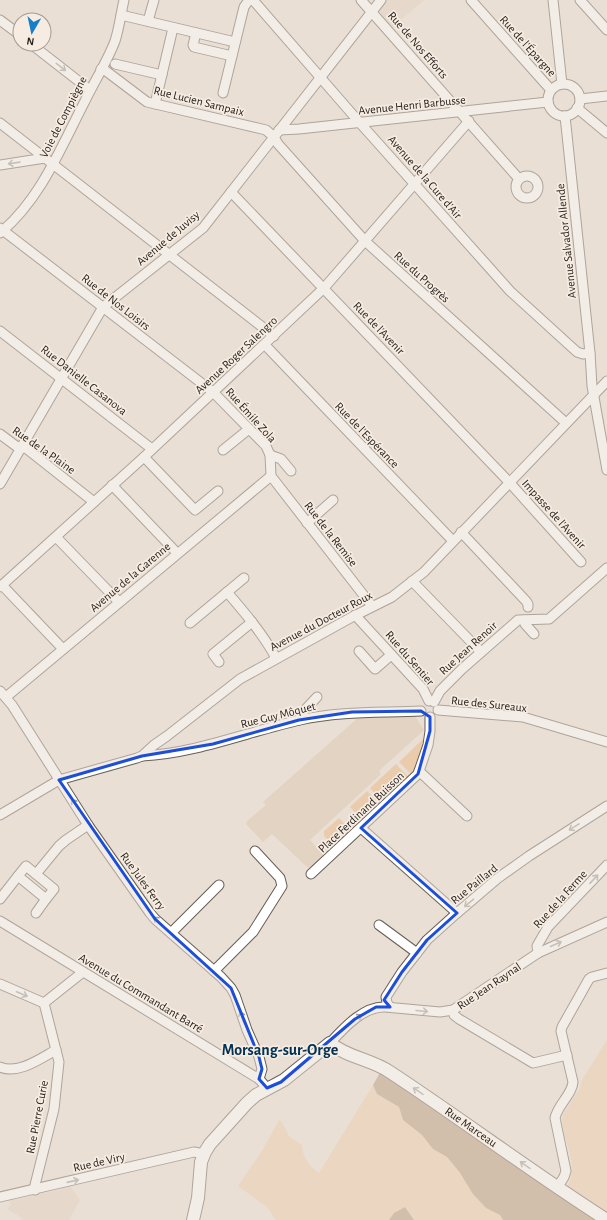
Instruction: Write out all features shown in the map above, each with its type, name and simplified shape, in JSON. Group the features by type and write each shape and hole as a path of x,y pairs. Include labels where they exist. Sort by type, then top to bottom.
{"main road":[{"name":"Rue Jean Raynal","path":"204,1154 210,1144 256,1095 284,1080 330,1043"},
{"name":"Rue Marceau","path":"330,1043 351,1056 388,1070 462,1120 557,1188 607,1220"},
{"path":"193,1220 198,1198 201,1162 204,1154"}],"street":[{"name":"Voie de Compiègne","path":"1,230 14,220 32,199 53,165 115,41 124,0"},
{"path":"148,22 154,0"},
{"path":"223,93 244,7 249,0"},
{"name":"Avenue de la Cure d'Air","path":"253,0 360,123 510,291 577,352 584,354 590,353"},
{"name":"Rue de Nos Efforts","path":"361,0 519,179"},
{"name":"Avenue de Juvisy","path":"0,484 103,307 203,228 381,0"},
{"name":"Rue de l'Épargne","path":"471,0 551,90"},
{"path":"553,0 562,84"},
{"path":"580,0 607,30"},
{"path":"120,15 235,42"},
{"path":"0,20 12,29"},
{"path":"155,104 173,28"},
{"path":"196,33 193,45 194,47 232,56"},
{"path":"41,52 90,90"},
{"path":"115,64 162,75"},
{"name":"Rue Lucien Sampaix","path":"101,69 106,71 147,102 277,133"},
{"path":"562,84 566,84 574,88 580,99 574,112 565,116 560,116 552,111 548,102 551,90 562,84"},
{"path":"580,99 607,96"},
{"name":"Avenue Henri Barbusse","path":"277,133 548,102"},
{"path":"577,108 607,133"},
{"name":"Avenue Salvador Allende","path":"565,116 594,394 607,470"},
{"name":"Avenue Roger Salengro","path":"1,586 144,457 324,288 469,121"},
{"path":"0,123 274,336"},
{"name":"Rue du Progrès","path":"277,133 278,144 365,241 566,423"},
{"path":"0,165 46,158"},
{"name":"Rue de l'Avenir","path":"231,192 509,482"},
{"name":"Rue de Nos Loisirs","path":"1,230 213,392"},
{"name":"Rue Danielle Casanova","path":"0,331 152,449"},
{"name":"Rue de l'Espérance","path":"265,345 453,541"},
{"name":"Avenue Salvador Allende","path":"591,364 597,377 605,383"},
{"name":"Avenue du Docteur Roux","path":"0,815 59,780 142,756 159,741 240,679 392,596 424,572 605,383"},
{"name":"Rue Émile Zola","path":"213,392 266,446 270,455 271,476"},
{"path":"223,450 249,429"},
{"name":"Rue de la Plaine","path":"0,434 16,446 26,449 94,502"},
{"name":"Rue Émile Zola","path":"270,455 281,459 291,471"},
{"path":"144,457 195,510 218,491"},
{"name":"Rue de la Remise","path":"271,476 372,606"},
{"name":"Avenue de la Garenne","path":"3,694 63,649 271,476"},
{"name":"Impasse de l'Avenir","path":"509,482 581,562"},
{"path":"112,485 177,553"},
{"path":"307,523 333,500"},
{"path":"461,532 526,601 528,607"},
{"path":"56,536 119,602"},
{"name":"Rue Jean Renoir","path":"433,704 440,691 481,652 518,620 549,619 607,568"},
{"path":"190,623 244,578"},
{"path":"412,581 481,652"},
{"path":"1,586 63,649"},
{"path":"227,592 252,622 276,658"},
{"name":"Rue du Sentier","path":"355,615 423,688 433,704"},
{"path":"524,620 525,624 534,634"},
{"path":"219,662 213,654 252,622"},
{"path":"359,651 375,669 391,654"},
{"name":"Rue Jules Ferry","path":"3,694 12,705 88,825 150,913 231,988 262,1069 258,1079"},
{"path":"299,720 302,713 317,698"},
{"path":"423,704 433,704 435,715 430,717 424,716 421,711 423,704"},
{"name":"Rue des Sureaux","path":"433,704 523,717 607,742"},
{"name":"Rue Guy Môquet","path":"142,756 169,753 228,741 299,720 334,714 352,712 421,711"},
{"name":"Place Ferdinand Buisson","path":"311,874 413,780 419,771 428,745 430,717"},
{"path":"419,771 467,816"},
{"name":"Rue Paillard","path":"390,1007 387,1003 386,997 402,972 427,940 498,878 529,856 607,806"},
{"path":"36,874 59,846 88,825"},
{"path":"361,828 457,913"},
{"path":"214,971 253,932 272,895 282,886 282,881 255,851"},
{"name":"Rue de la Ferme","path":"538,953 537,946 548,927 607,865"},
{"path":"0,899 26,866 54,889 36,913"},
{"path":"18,876 46,899"},
{"path":"170,933 219,885"},
{"name":"Avenue du Commandant Barré","path":"0,921 258,1079 267,1088"},
{"name":"Rue Jean Raynal","path":"330,1043 347,1025 376,1007 440,1012 453,1010 538,953 607,922"},
{"path":"379,924 417,953"},
{"path":"0,984 44,1003 84,972"},
{"path":"557,1188 566,1171 556,1122 556,1114 572,1088 573,1082 561,1031 564,1022 589,979 607,973"},
{"name":"Rue Pierre Curie","path":"35,1190 54,1109 59,1062 44,1003"},
{"path":"453,1010 454,1015 459,1019 533,1063 567,1055"},
{"path":"0,1067 4,1069 23,1068 56,1050"},
{"name":"Rue de Viry","path":"0,1197 194,1152 204,1154"}],"highlighted area":[{"path":"421,711 430,717 430,731 418,774 361,828 457,913 427,940 402,972 384,1000 390,1007 376,1007 355,1019 281,1082 267,1088 259,1079 262,1069 259,1057 231,988 155,919 59,780 142,756 213,744 299,720 352,712"}],"shaded area":[{"path":"387,0 424,0 392,28 380,14 380,10"},
{"path":"360,716 415,716 424,730 379,771 381,774 310,840 324,856 311,868 307,867 272,834 263,842 246,824 247,821 266,805 263,802"},
{"path":"423,739 419,757 411,774 399,762"},
{"path":"396,764 408,777 395,789 392,786 379,798 370,788"},
{"path":"367,791 376,800 361,814 365,820 363,821 350,807"},
{"path":"339,818 347,827 331,843 324,836 324,831"},
{"path":"607,1040 607,1217 567,1187 571,1179 572,1170 570,1153 562,1119 580,1088 582,1080"},
{"path":"381,1071 600,1220 503,1220 500,1215 486,1208 473,1194 460,1173 447,1157 433,1149 422,1135 403,1120 399,1107 377,1094 373,1085"},
{"path":"373,1085 377,1094 399,1107 403,1120 422,1135 433,1149 447,1157 486,1208 500,1215 503,1220 414,1220 405,1207 394,1213 389,1220 276,1220 267,1207 238,1186 262,1151 279,1120 282,1122 289,1136 302,1145 303,1153 307,1161 319,1173"},
{"path":"70,1186 80,1200 69,1220 21,1220 22,1218 7,1209 11,1205 9,1200 16,1200"},
{"path":"405,1207 414,1220 389,1220 394,1213"}],"district":[{"name":"Morsang-sur-Orge","path":"280,1050"}]}
